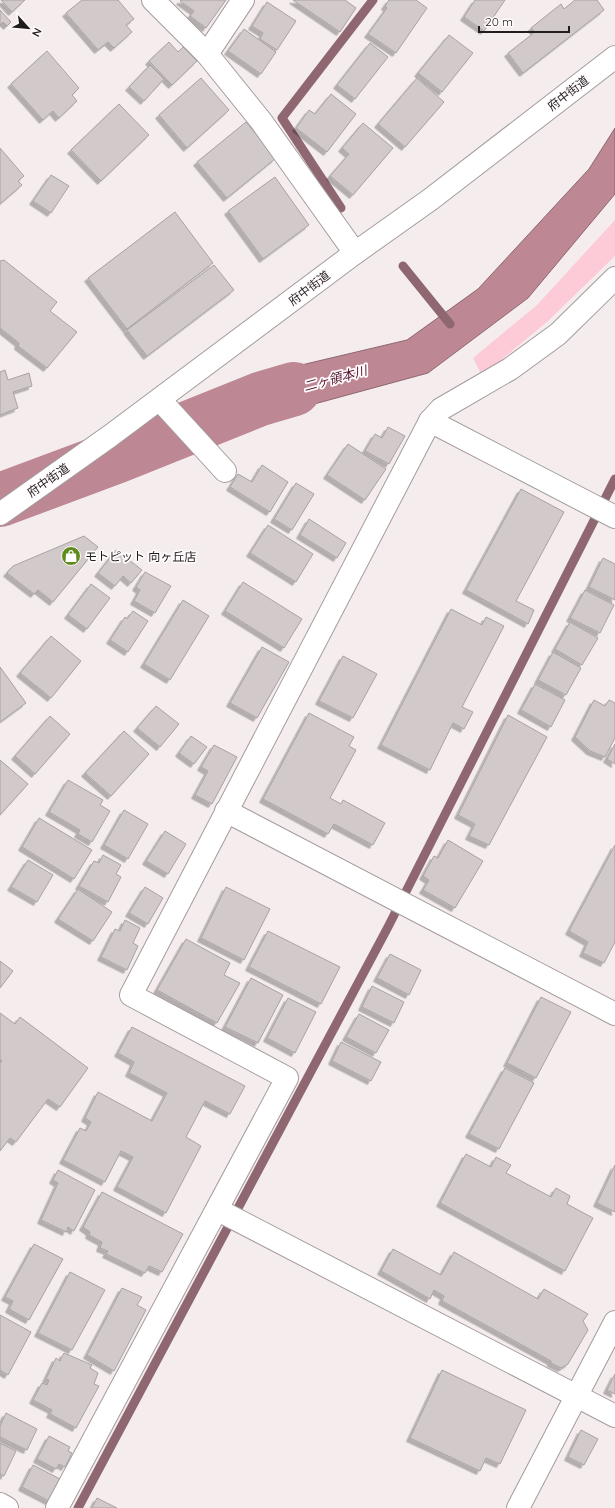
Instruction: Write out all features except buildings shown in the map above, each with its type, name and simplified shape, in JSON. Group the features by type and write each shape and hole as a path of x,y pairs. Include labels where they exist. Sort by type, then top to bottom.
{"street":[{"path":"153,0 207,54 261,121 355,253"},
{"path":"207,54 243,0"},
{"name":"府中街道","path":"0,514 161,400 355,253 431,199 615,57"},
{"path":"57,1508 218,1210 286,1078 131,995 430,421 442,409 510,369 558,334 615,278"},
{"path":"161,400 225,471"},
{"path":"430,421 615,517"},
{"path":"226,811 615,1014"},
{"path":"218,1210 615,1416"},
{"path":"518,1508 615,1322"},
{"path":"0,1504 8,1508"}],"shaded area":[{"path":"615,220 615,256 548,321 482,376 473,358 537,305"}],"water":[{"path":"615,128 615,194 528,298 428,373 230,427 217,404 276,371 407,340 478,289 589,169"}],"waterway":[{"path":"341,208 282,118 373,0"},
{"path":"403,266 450,324"},
{"name":"二ヶ領本川","path":"0,500 118,456 260,399 294,389"},
{"path":"78,1508 388,927 615,479"}],"place":[{"name":"モトピット 向ヶ丘店","path":"71,556"}]}
